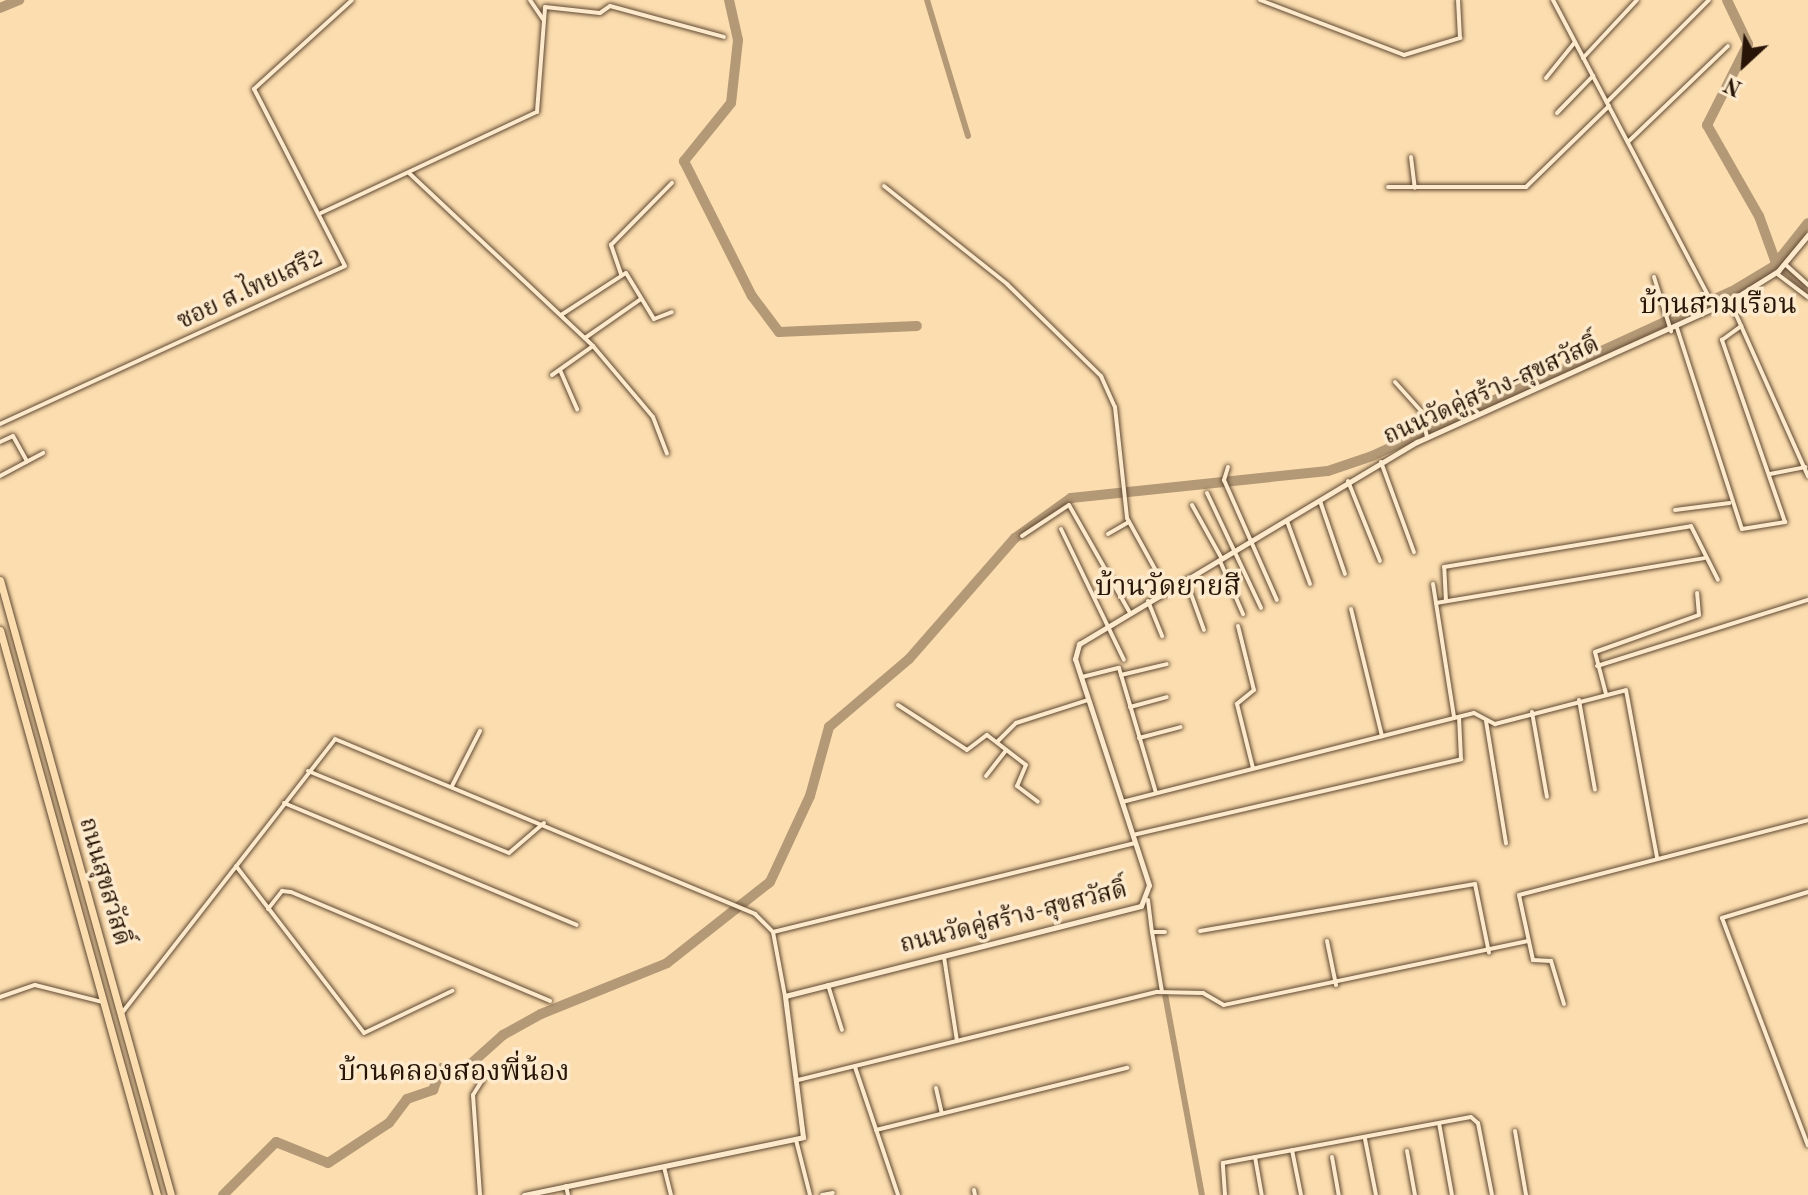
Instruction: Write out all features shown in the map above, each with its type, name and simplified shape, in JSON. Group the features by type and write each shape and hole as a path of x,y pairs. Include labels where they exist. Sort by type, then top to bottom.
{"main road":[{"name":"ถนนสุขสวัสดิ์","path":"0,580 171,1195"},
{"name":"ถนนสุขสวัสดิ์","path":"0,630 157,1195"}],"street":[{"name":"ซอย ส.ไทยเสรี2","path":"0,424 342,269 342,252 254,89 352,0"},
{"path":"530,0 545,21"},
{"path":"1260,0 1404,55 1460,38 1458,0"},
{"path":"1553,0 1714,306"},
{"path":"1583,58 1637,0"},
{"path":"1388,187 1526,187 1709,0"},
{"path":"321,213 537,112 545,7 600,13 610,6 724,37"},
{"path":"1546,78 1575,42"},
{"path":"1628,142 1728,46"},
{"path":"1557,113 1593,76"},
{"path":"1411,157 1415,188"},
{"path":"409,173 593,346 653,417 667,453"},
{"path":"672,183 611,245 621,274 656,320 672,312"},
{"path":"884,186 1007,284 1095,370 1115,407 1123,495 1129,522 1166,589"},
{"name":"ถนนวัดคู่สร้าง-สุขสวัสดิ์","path":"785,996 1148,900 1133,835 1082,677 1076,647 1147,600 1476,408 1730,301 1781,269 1808,235"},
{"path":"1781,269 1808,285"},
{"path":"1781,269 1808,297"},
{"path":"561,315 621,274"},
{"path":"1654,277 1739,528 1785,522 1722,340 1741,326"},
{"path":"585,338 641,299"},
{"path":"1730,301 1808,476"},
{"path":"552,375 593,346"},
{"path":"560,370 577,409"},
{"path":"1395,382 1424,424 1426,435"},
{"path":"1462,398 1476,408"},
{"path":"0,442 21,432"},
{"path":"13,436 27,461"},
{"path":"0,476 43,453"},
{"path":"1381,462 1414,552"},
{"path":"1228,467 1224,481 1255,537 1277,600"},
{"path":"1770,474 1805,467"},
{"path":"1348,481 1380,561"},
{"path":"1207,493 1237,548 1261,608"},
{"path":"1319,499 1345,574"},
{"path":"1675,510 1730,503"},
{"path":"1022,536 1069,505 1129,611"},
{"path":"1192,505 1220,557 1243,614"},
{"path":"1286,518 1310,584"},
{"path":"1108,534 1129,522"},
{"path":"1446,601 1444,567 1691,526 1704,558 1718,580"},
{"path":"1061,529 1110,624 1124,660"},
{"path":"1436,603 1704,558"},
{"path":"1185,578 1204,630"},
{"path":"1133,835 1461,759 1457,717 1433,584"},
{"path":"1606,694 1595,652 1699,615 1697,593"},
{"path":"1147,600 1162,636"},
{"path":"1597,666 1808,600"},
{"path":"1351,609 1382,736"},
{"path":"1238,626 1254,690 1237,704 1253,768"},
{"path":"1121,675 1167,664"},
{"path":"1082,677 1115,666 1121,675 1156,793"},
{"path":"1122,802 1457,717 1486,719 1495,724 1626,690 1657,858"},
{"path":"1130,707 1167,697"},
{"path":"997,742 1016,723 1090,699"},
{"path":"1579,700 1595,790"},
{"path":"898,705 967,750 983,735 997,742 1026,766 1017,786 1038,802"},
{"path":"1532,712 1547,797"},
{"path":"1486,719 1506,843"},
{"path":"1139,738 1181,727"},
{"path":"452,786 480,731"},
{"path":"120,1014 335,739 741,907 773,932 806,1128 796,1140 524,1195"},
{"path":"986,776 1006,750"},
{"path":"308,771 509,853 544,823"},
{"path":"284,803 577,925"},
{"path":"1564,1004 1553,963 1534,962 1519,895 1808,820"},
{"path":"773,932 1135,843"},
{"path":"236,866 364,1033 452,991"},
{"path":"1200,931 1475,884 1489,953"},
{"path":"268,909 282,891 291,892 550,1001"},
{"path":"1808,892 1722,918 1808,1145"},
{"path":"1148,900 1162,992"},
{"path":"1152,932 1165,932"},
{"path":"1327,941 1336,985"},
{"path":"798,1080 1162,992 1203,993 1224,1005 1489,953 1528,941"},
{"path":"944,956 957,1041"},
{"path":"0,997 35,985 104,1002"},
{"path":"828,985 842,1030"},
{"path":"855,1067 898,1195"},
{"path":"876,1130 1127,1068"},
{"path":"480,1195 473,1095 483,1079"},
{"path":"936,1088 942,1113"},
{"path":"1225,1195 1220,1164 1439,1123 1477,1119 1492,1195"},
{"path":"1439,1123 1452,1195"},
{"path":"1515,1131 1526,1195"},
{"path":"1364,1138 1376,1195"},
{"path":"796,1140 810,1195"},
{"path":"1292,1150 1301,1195"},
{"path":"1407,1151 1415,1195"},
{"path":"1255,1157 1262,1195"},
{"path":"1332,1157 1339,1195"},
{"path":"664,1167 671,1195"},
{"path":"566,1186 568,1195"},
{"path":"822,1195 833,1193"}],"waterway":[{"path":"0,8 19,0"},
{"path":"729,0 738,40 731,103 684,161 752,296 779,332 917,326"},
{"path":"927,0 968,136"},
{"path":"1727,0 1748,44 1707,125 1759,216 1776,263"},
{"path":"223,1195 276,1142 328,1163 389,1123 407,1099 433,1090 442,1068 464,1070 503,1035 541,1014 667,963 770,882 810,796 829,727 909,659 1015,538 1071,498 1328,471 1372,456 1731,292 1773,267 1808,223"},
{"path":"1776,263 1808,292"},
{"path":"1165,994 1202,1195"}],"district":[{"name":"บ้านสามเรือน","path":"1718,306"},
{"name":"บ้านวัดยายสี","path":"1168,588"},
{"name":"บ้านคลองสองพี่น้อง","path":"454,1073"}]}
